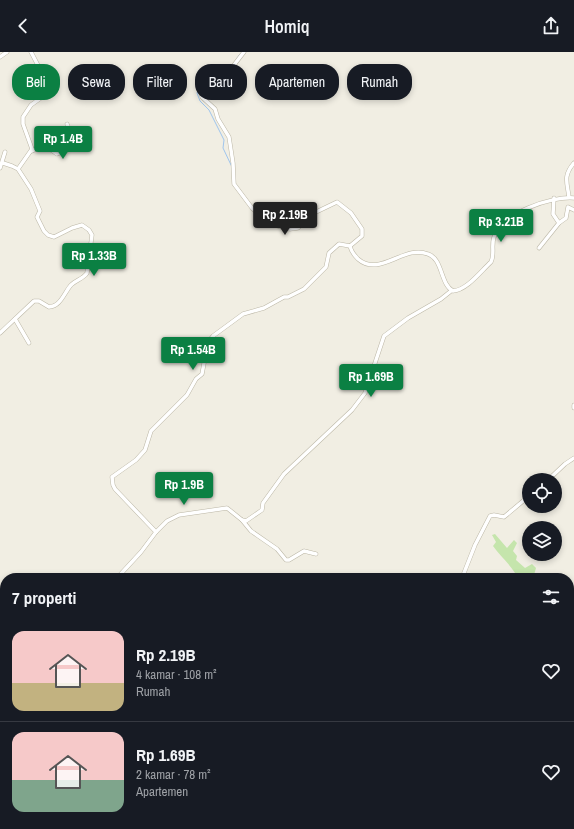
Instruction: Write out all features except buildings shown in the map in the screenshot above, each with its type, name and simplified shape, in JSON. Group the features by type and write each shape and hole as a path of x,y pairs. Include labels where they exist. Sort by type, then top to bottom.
{"street":[{"path":"0,57 7,52"},
{"path":"31,52 43,75 47,89 45,95 31,105 23,116 23,124 32,151"},
{"path":"244,52 227,74 204,86 201,92 203,98 215,109 218,119 229,137 233,163 234,184 260,217 271,224 294,229 302,225 312,214 337,202 351,213 362,228 362,236 348,246"},
{"path":"67,124 76,146"},
{"path":"18,169 32,151 44,145 56,153 61,153 76,146 90,146"},
{"path":"0,168 3,163 5,152"},
{"path":"0,333 36,300 49,307 54,307 61,301 72,284 87,273 92,239 89,230 82,225 54,237 48,235 37,217 40,211 33,194 18,169 3,163"},
{"path":"569,197 566,177 568,170 574,163"},
{"path":"242,520 248,520 262,510 263,503 284,474 352,410 365,392 384,336 408,318 424,310 450,292 459,291 492,262 494,236 502,226 518,213 554,198 574,198"},
{"path":"554,198 553,214 559,223"},
{"path":"539,248 559,223 566,218 568,207 574,210"},
{"path":"156,532 115,489 112,485 112,477 136,460 148,446 151,431 187,395 196,379 202,374 208,342 213,336 242,314 264,308 284,296 288,297 302,291 326,267 330,252 339,244 348,246 355,256 362,262 374,266 413,252 431,255 435,259 450,292"},
{"path":"15,319 29,343"},
{"path":"555,473 574,458"},
{"path":"464,573 475,545 490,516 504,517 522,502"},
{"path":"122,573 156,532 168,521 176,516 226,508 242,520 251,530 277,548 286,560 289,560 304,551 316,554"}],"green space":[{"path":"495,534 507,548 514,540 517,543 513,551 517,556 516,560 525,568 532,564 536,568 535,573 515,573 493,546 496,542 492,535"}],"waterway":[{"path":"237,58 242,52"},
{"path":"200,100 209,110 224,140 223,148 232,167"}]}
